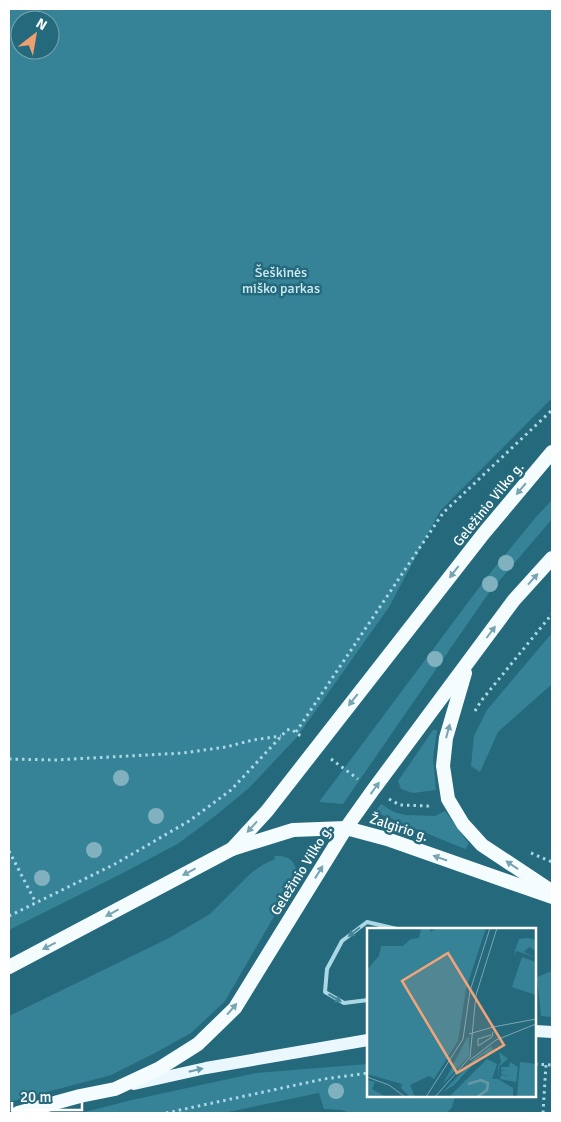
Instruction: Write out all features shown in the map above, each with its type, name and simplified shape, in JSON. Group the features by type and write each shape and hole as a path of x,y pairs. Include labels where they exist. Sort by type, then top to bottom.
{"highway":[{"name":"Geležinio Vilko g.","path":"9,967 232,849 267,811 484,533 552,452"},
{"name":"Geležinio Vilko g.","path":"18,1113 115,1088 160,1068 198,1044 235,1008 346,828 514,600 552,558"},
{"path":"467,664 446,738 443,766 448,799 463,824 482,845 552,892"},
{"name":"Žalgirio g.","path":"232,849 293,830 346,828 387,839 552,897"}],"main road":[{"path":"536,1031 552,1032"},
{"path":"115,1088 206,1068 367,1040"}],"lane":[{"path":"367,1000 344,1003 325,992 327,969 342,941 367,922 392,928"}],"path":[{"path":"296,732 443,513 552,410"},
{"path":"472,718 480,701 552,614"},
{"path":"9,916 114,864 189,821 231,790 287,730 291,729 296,732 316,748"},
{"path":"9,759 55,760 183,753 281,736"},
{"path":"9,851 36,903"},
{"path":"536,1064 552,1065"},
{"path":"543,1113 546,1064"},
{"path":"166,1113 324,1079 367,1073"}],"green space":[{"name":"Šeškinės miško parkas","path":"9,9 552,9 552,398 440,511 389,607 297,737 249,788 215,816 179,843 9,930"},
{"path":"552,500 552,519 488,594 343,804 319,802 487,577"},
{"path":"552,633 552,684 498,732 480,772 471,766 474,736 487,710"},
{"path":"433,730 437,730 433,758 436,790 413,793 401,789 398,781"},
{"path":"381,804 394,812 405,815 435,816 445,811 469,844 465,849 375,812"},
{"path":"274,856 291,860 294,863 297,877 225,1001 191,1033 111,1075 9,1102 9,1016 169,938 210,914 251,873 275,859"},
{"path":"552,971 552,1017 541,1016 537,977"},
{"path":"367,1064 367,1097 455,1097 452,1107 447,1113 351,1113 341,1110 324,1109 319,1093 223,1113 81,1113 256,1073"}]}
